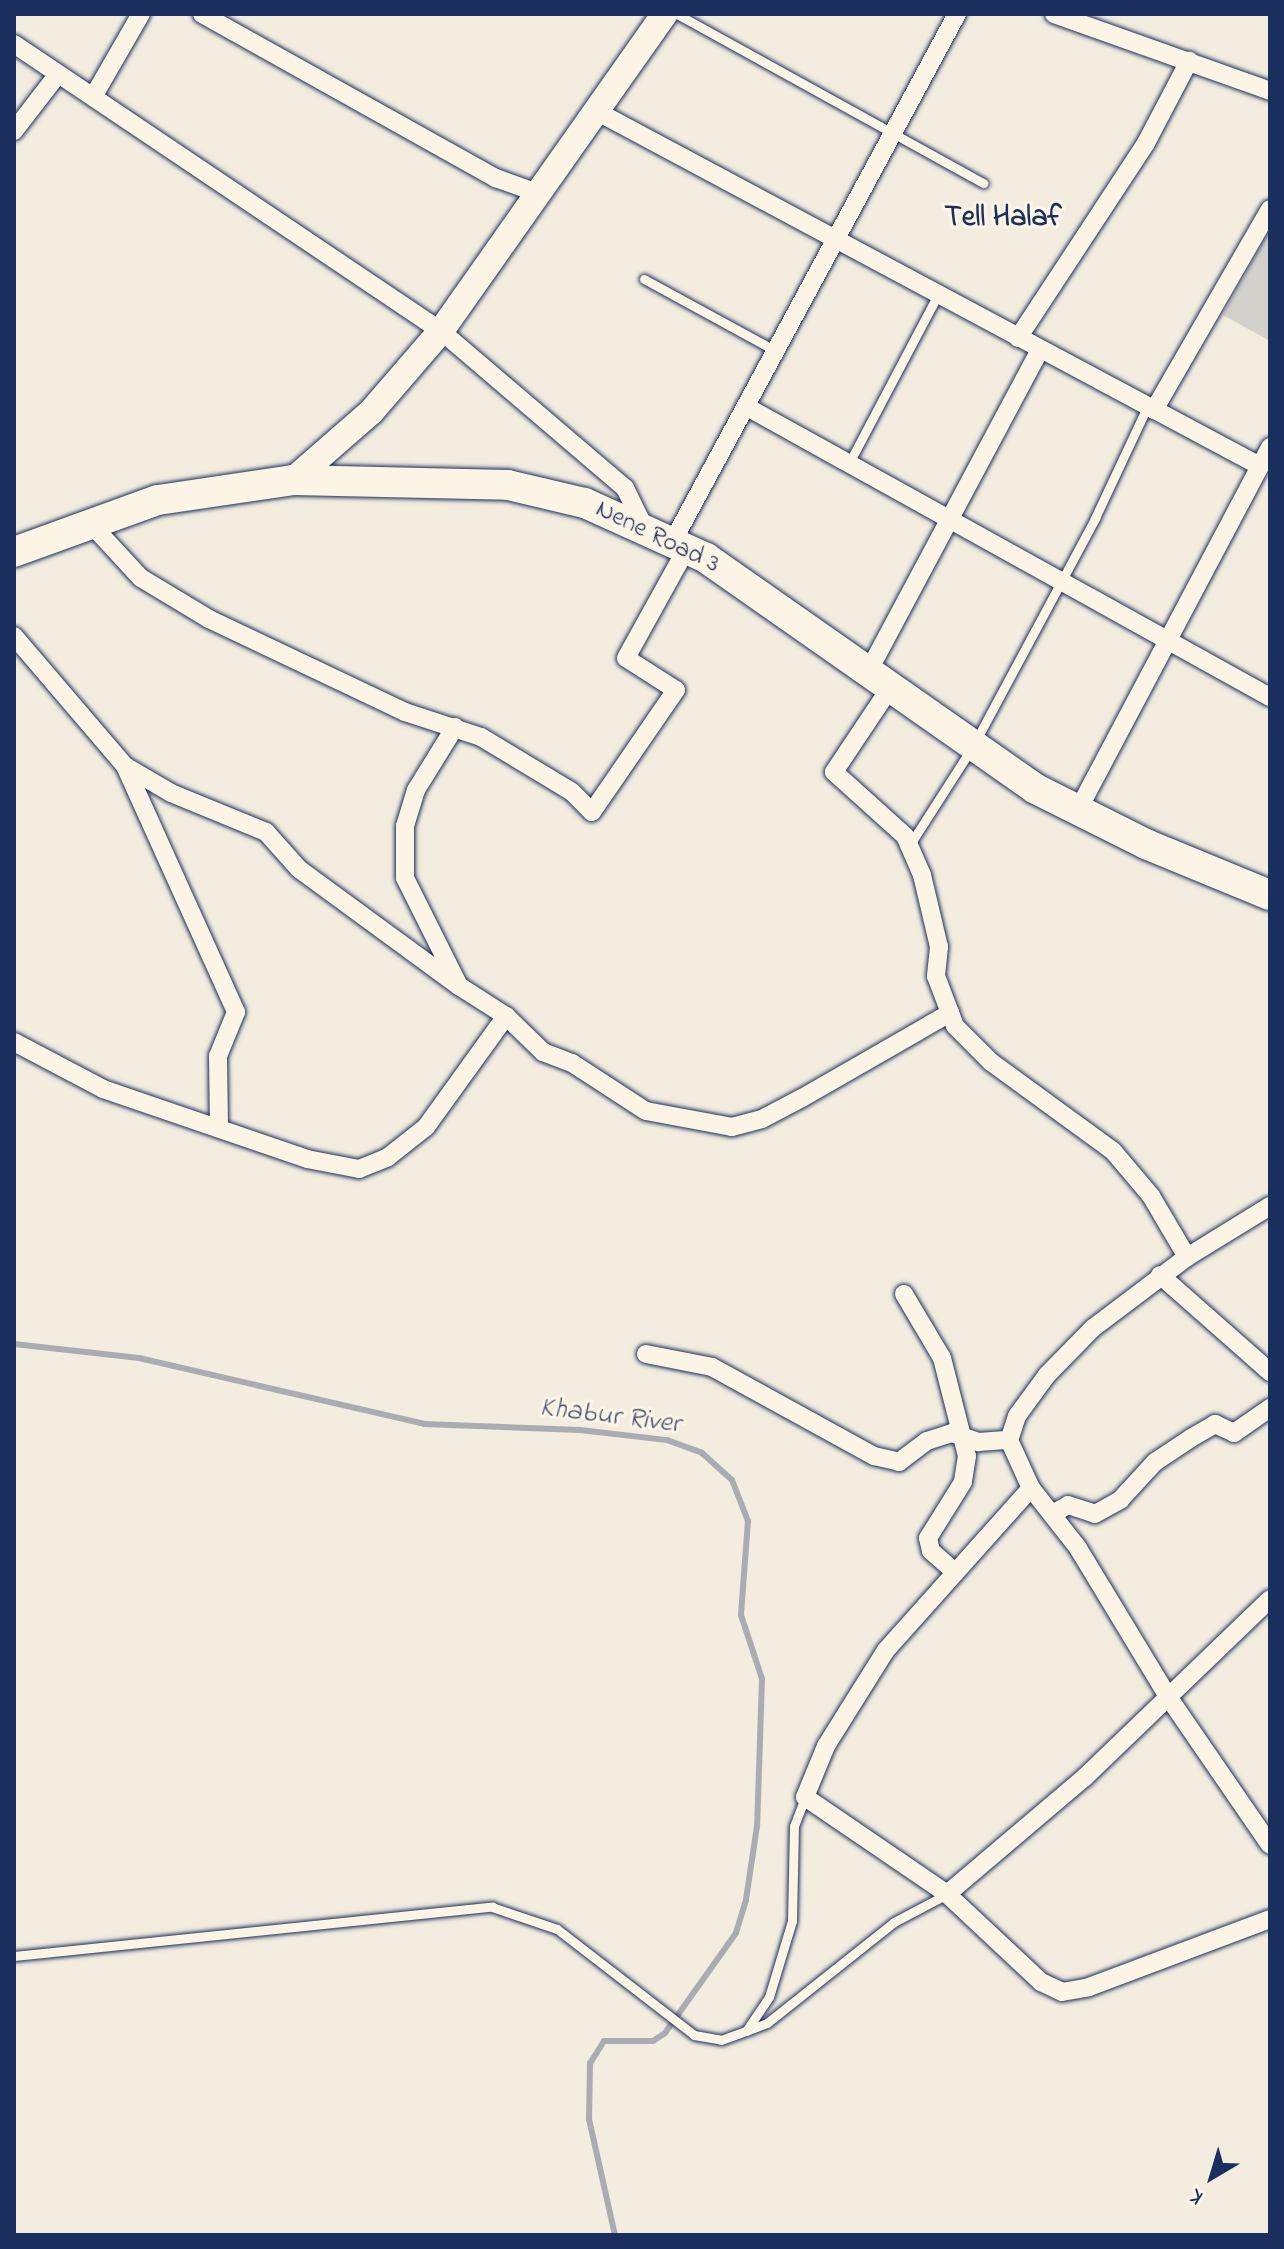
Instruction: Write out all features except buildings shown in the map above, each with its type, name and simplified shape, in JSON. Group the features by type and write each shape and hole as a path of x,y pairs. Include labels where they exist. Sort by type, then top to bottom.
{"main road":[{"name":"Nene Road 3","path":"14,552 158,500 293,480 508,485 585,503 680,544 973,746 1078,810 1146,844 1270,895"}],"street":[{"path":"93,97 141,14"},
{"path":"202,14 496,178 540,194"},
{"path":"293,480 342,441 441,331 665,14"},
{"path":"90,523 141,578 209,619 405,712 455,727 514,755 572,792 592,812 676,690 626,658 747,407 957,14"},
{"path":"1054,14 1270,91"},
{"path":"14,44 441,331 625,488 644,527"},
{"path":"1018,338 1146,143 1189,61"},
{"path":"14,131 58,74"},
{"path":"598,112 834,242 1260,466"},
{"path":"1150,409 1270,209"},
{"path":"1040,350 952,523 834,772 874,806 909,846 922,875 939,947 936,976 955,1026 991,1062 1113,1151 1151,1196 1187,1257"},
{"path":"747,407 1270,697"},
{"path":"1078,810 1270,447"},
{"path":"14,636 125,766 236,1012 218,1056 219,1127"},
{"path":"455,727 416,790 405,826 405,878 459,986"},
{"path":"125,766 171,793 266,832 299,869 459,986 506,1016 543,1052 572,1063 646,1111 732,1127 802,1098 950,1013"},
{"path":"14,1042 103,1089 307,1159 359,1169 388,1157 426,1127 506,1016"},
{"path":"1270,1206 1160,1275 1093,1328 1047,1375 1017,1416 1009,1440 1031,1488 1078,1548 1169,1698 1270,1845"},
{"path":"1160,1275 1270,1372"},
{"path":"904,1294 942,1358 967,1456 963,1482 928,1538 931,1551 954,1571"},
{"path":"646,1354 712,1367 874,1456 899,1462 927,1441 952,1433 978,1442 1009,1440"},
{"path":"1052,1514 1068,1505 1095,1514 1120,1500 1155,1462 1191,1438 1215,1424 1234,1433 1270,1408"},
{"path":"1031,1488 886,1650 826,1746 805,1797 947,1894 1041,1982 1062,1992 1089,1987 1270,1919"},
{"path":"947,1894 1084,1778 1270,1599"}],"lane":[{"path":"677,14 983,183"},
{"path":"644,279 776,351"},
{"path":"848,465 937,296"},
{"path":"909,846 973,746 1150,409"},
{"path":"746,2031 769,1997 792,1921 794,1826 805,1797"},
{"path":"14,1956 492,1907 557,1929 694,2035 721,2040 767,2023 894,1922 947,1894"}],"shaded area":[{"path":"1270,230 1270,341 1223,315"}],"waterway":[{"name":"Khabur River","path":"14,1344 139,1358 424,1424 580,1430 667,1440 702,1453 732,1480 748,1521 741,1615 762,1679 757,1826 746,1900 736,1933 665,2033 653,2041 604,2041 590,2063 589,2119 615,2235"}],"district":[{"name":"Tell Halaf","path":"1003,218"}]}
